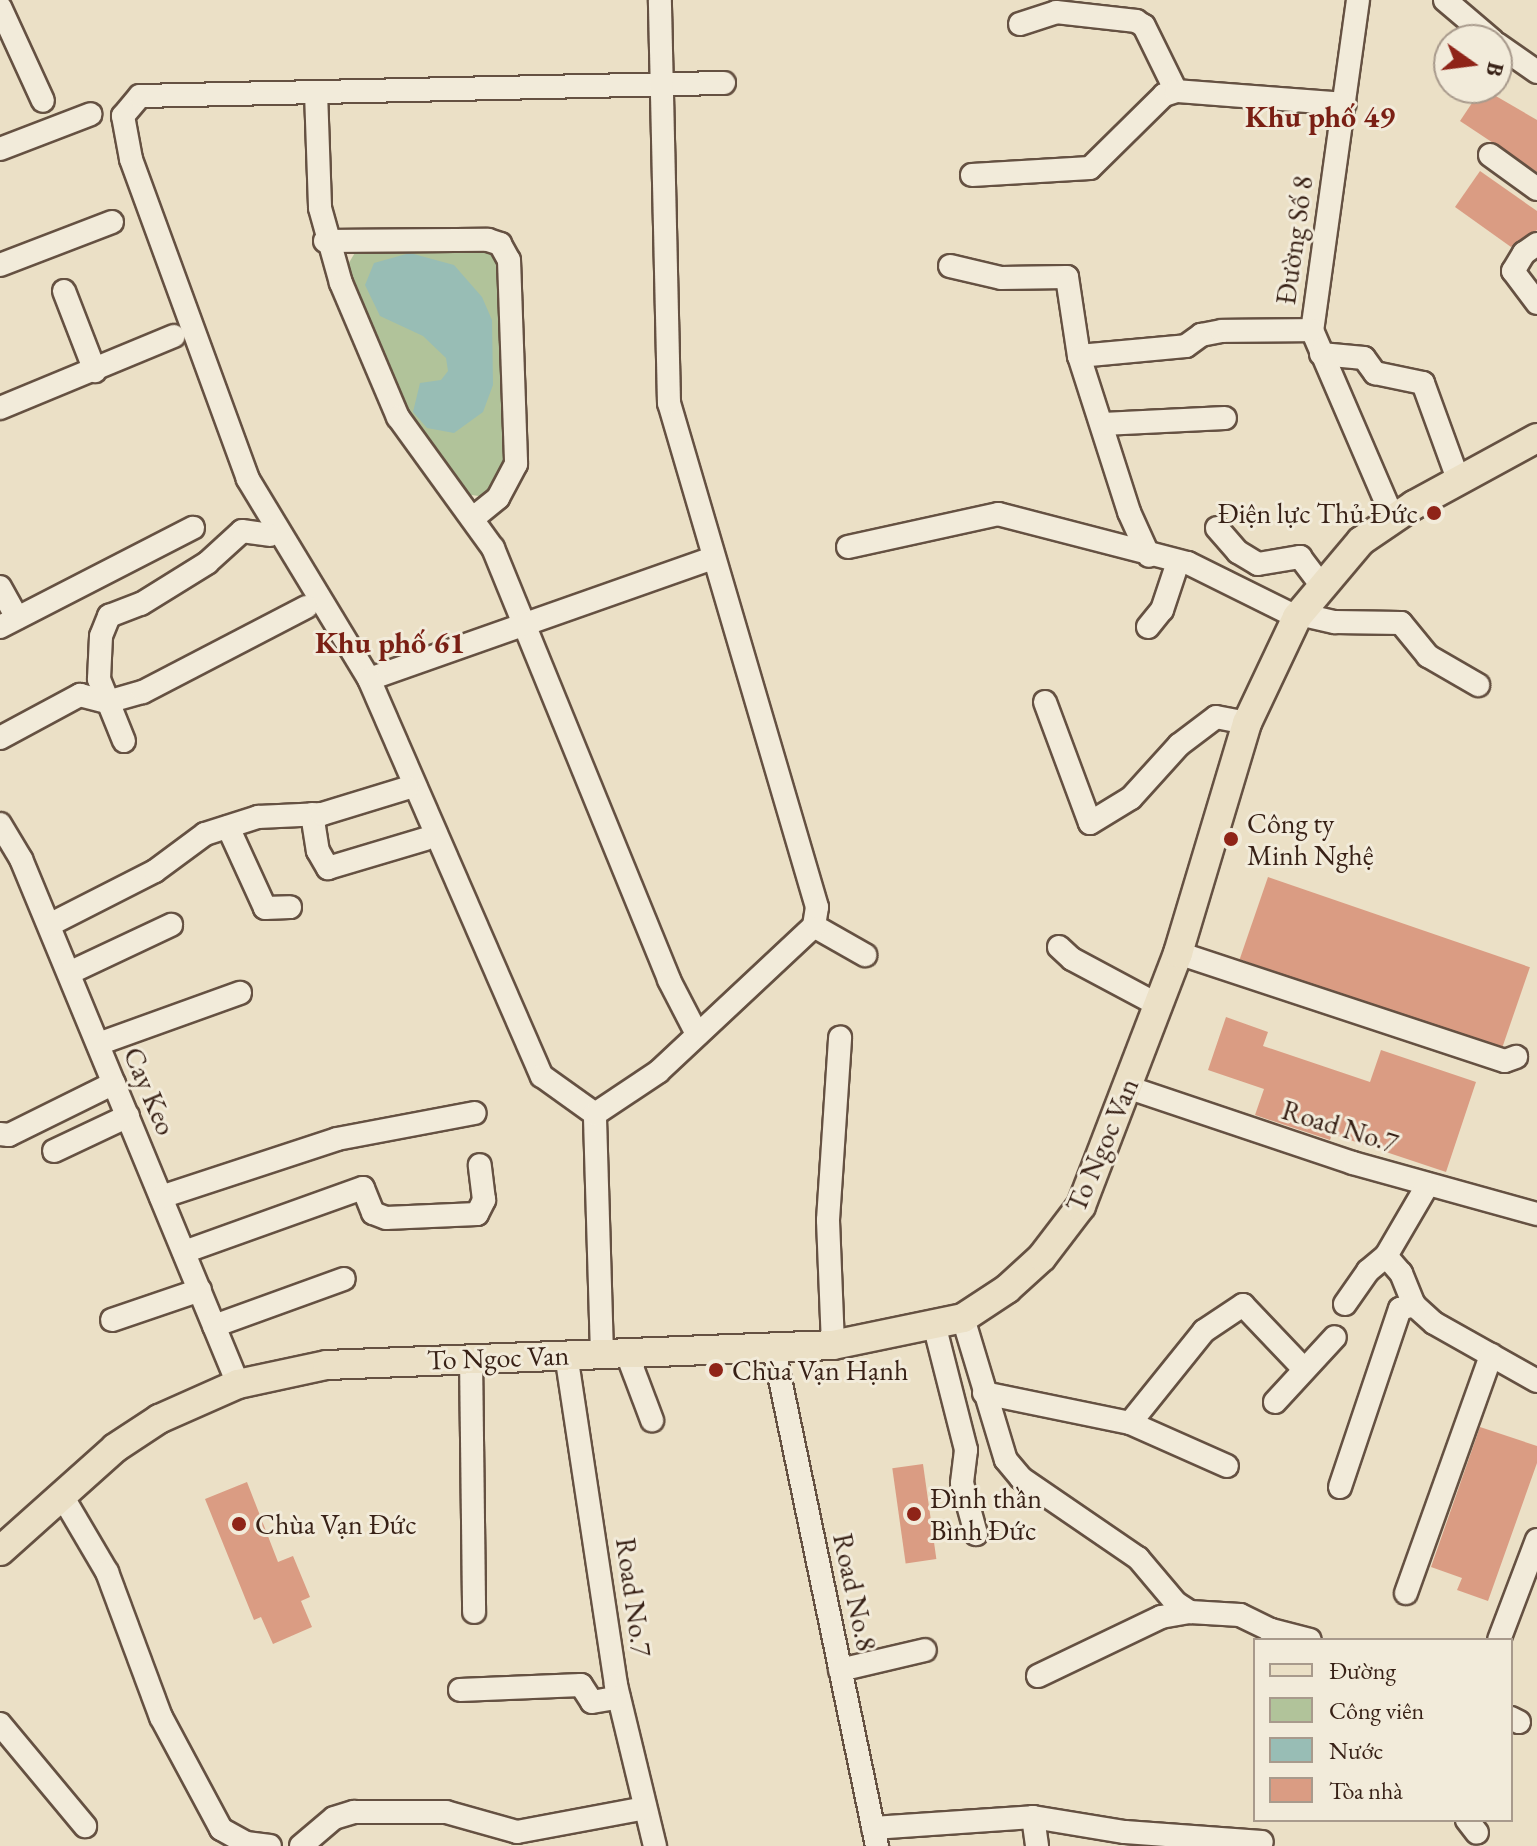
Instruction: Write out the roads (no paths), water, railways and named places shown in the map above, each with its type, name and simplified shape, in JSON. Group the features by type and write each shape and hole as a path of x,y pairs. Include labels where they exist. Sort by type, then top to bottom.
{"main road":[{"name":"To Ngoc Van","path":"0,1551 61,1494 159,1419 238,1384 327,1365 471,1357 774,1350 833,1345 963,1318 1007,1289 1068,1225 1160,1006 1247,723 1298,616 1361,541 1458,479 1537,438"}],"street":[{"path":"660,0 669,403 710,559 812,890 814,926"},
{"name":"Đường Số 8","path":"1358,0 1312,330 1394,520"},
{"path":"1445,0 1473,24"},
{"path":"0,7 43,101"},
{"path":"1020,24 1056,12 1136,21 1144,26 1176,91"},
{"path":"1513,55 1537,72"},
{"path":"652,1420 615,1354 595,1114 542,1076 369,679 248,479 124,135 123,116 140,96 724,83"},
{"path":"972,175 1090,168 1164,95 1176,91 1344,104"},
{"path":"316,92 325,241 398,417 493,548 669,980 697,1034"},
{"path":"0,149 91,114"},
{"path":"1490,155 1537,189"},
{"path":"0,265 112,222"},
{"path":"325,241 488,240 500,244 509,260 516,464 498,498 473,518"},
{"path":"1537,244 1524,253 1513,271 1537,303"},
{"path":"950,266 1001,278 1067,277 1079,356 1129,512 1149,556"},
{"path":"64,291 95,371"},
{"path":"1079,356 1186,346 1201,335 1222,331 1312,330"},
{"path":"0,408 174,336"},
{"path":"1321,354 1364,358 1375,373 1423,383 1458,479"},
{"path":"1103,424 1225,418"},
{"path":"848,547 998,514 1178,562 1298,616 1335,622 1401,623 1428,656 1478,685"},
{"path":"0,587 8,623 193,528"},
{"path":"1217,528 1238,552 1258,564 1300,557 1322,586"},
{"path":"124,741 107,702 99,653 109,616 141,604 207,563 242,531 270,535"},
{"path":"369,679 710,559"},
{"path":"1148,627 1162,610 1178,562"},
{"path":"0,738 80,695 107,702 143,692 306,607"},
{"path":"1045,702 1090,823 1131,798 1179,745 1216,717 1247,723"},
{"path":"49,925 155,871 205,834 258,817 312,814 407,788"},
{"path":"312,814 318,851 328,868 425,839"},
{"name":"Cay Keo","path":"0,824 49,925 238,1384"},
{"path":"228,827 265,908 290,907"},
{"path":"69,973 171,925"},
{"path":"814,926 865,955"},
{"path":"595,1114 658,1072 814,926"},
{"path":"1059,947 1072,959 1160,1006"},
{"path":"1178,953 1505,1061 1516,1057"},
{"path":"98,1044 240,993"},
{"path":"833,1345 828,1220 840,1037"},
{"path":"0,1134 9,1135 114,1083"},
{"name":"Road No.7","path":"1127,1087 1428,1184 1537,1214"},
{"path":"161,1197 337,1139 475,1113"},
{"path":"54,1151 128,1116"},
{"path":"184,1252 363,1188 373,1213 386,1218 477,1214 484,1200 480,1165"},
{"path":"1345,1304 1368,1271 1386,1256 1428,1184"},
{"path":"1386,1256 1401,1273 1414,1305 1434,1323 1537,1381"},
{"path":"214,1326 344,1279"},
{"path":"112,1320 200,1290"},
{"path":"1130,1423 1204,1331 1243,1305 1304,1369"},
{"path":"1340,1487 1400,1309 1414,1305"},
{"path":"963,1318 1006,1460 1021,1478 1138,1558 1176,1603 1190,1612"},
{"path":"934,1324 966,1450 962,1483 976,1534"},
{"path":"1275,1402 1335,1337"},
{"name":"Road No.8","path":"774,1350 875,1837"},
{"name":"Road No.7","path":"566,1354 619,1697 655,1846"},
{"path":"1406,1593 1491,1355"},
{"path":"471,1357 474,1612"},
{"path":"984,1393 1130,1423 1227,1466"},
{"path":"61,1494 107,1572 161,1717 221,1829 246,1843 270,1846"},
{"path":"1500,1638 1537,1540"},
{"path":"1038,1676 1161,1617 1190,1612 1240,1615 1272,1635 1295,1638"},
{"path":"840,1670 925,1650"},
{"path":"460,1690 581,1685 592,1702 619,1697"},
{"path":"0,1724 85,1826"},
{"path":"301,1846 334,1818 354,1812 446,1812 517,1832 645,1808"},
{"path":"875,1837 1033,1817 1125,1832 1262,1842"},
{"path":"1033,1817 1037,1846"}],"water":[{"path":"410,253 454,265 482,297 492,320 493,385 483,412 454,433 427,428 413,412 420,383 441,380 448,371 446,358 423,336 380,316 365,285 374,263"}],"place":[{"name":"Điện lực Thủ Đức","path":"1434,513"},
{"name":"Công ty Minh Nghệ","path":"1231,839"},
{"name":"Chùa Vạn Hạnh","path":"716,1370"},
{"name":"Đình thần Bình Đức","path":"914,1514"},
{"name":"Chùa Vạn Đức","path":"239,1524"}],"district":[{"name":"Khu phố 49","path":"1320,117"},
{"name":"Khu phố 61","path":"390,643"}]}
